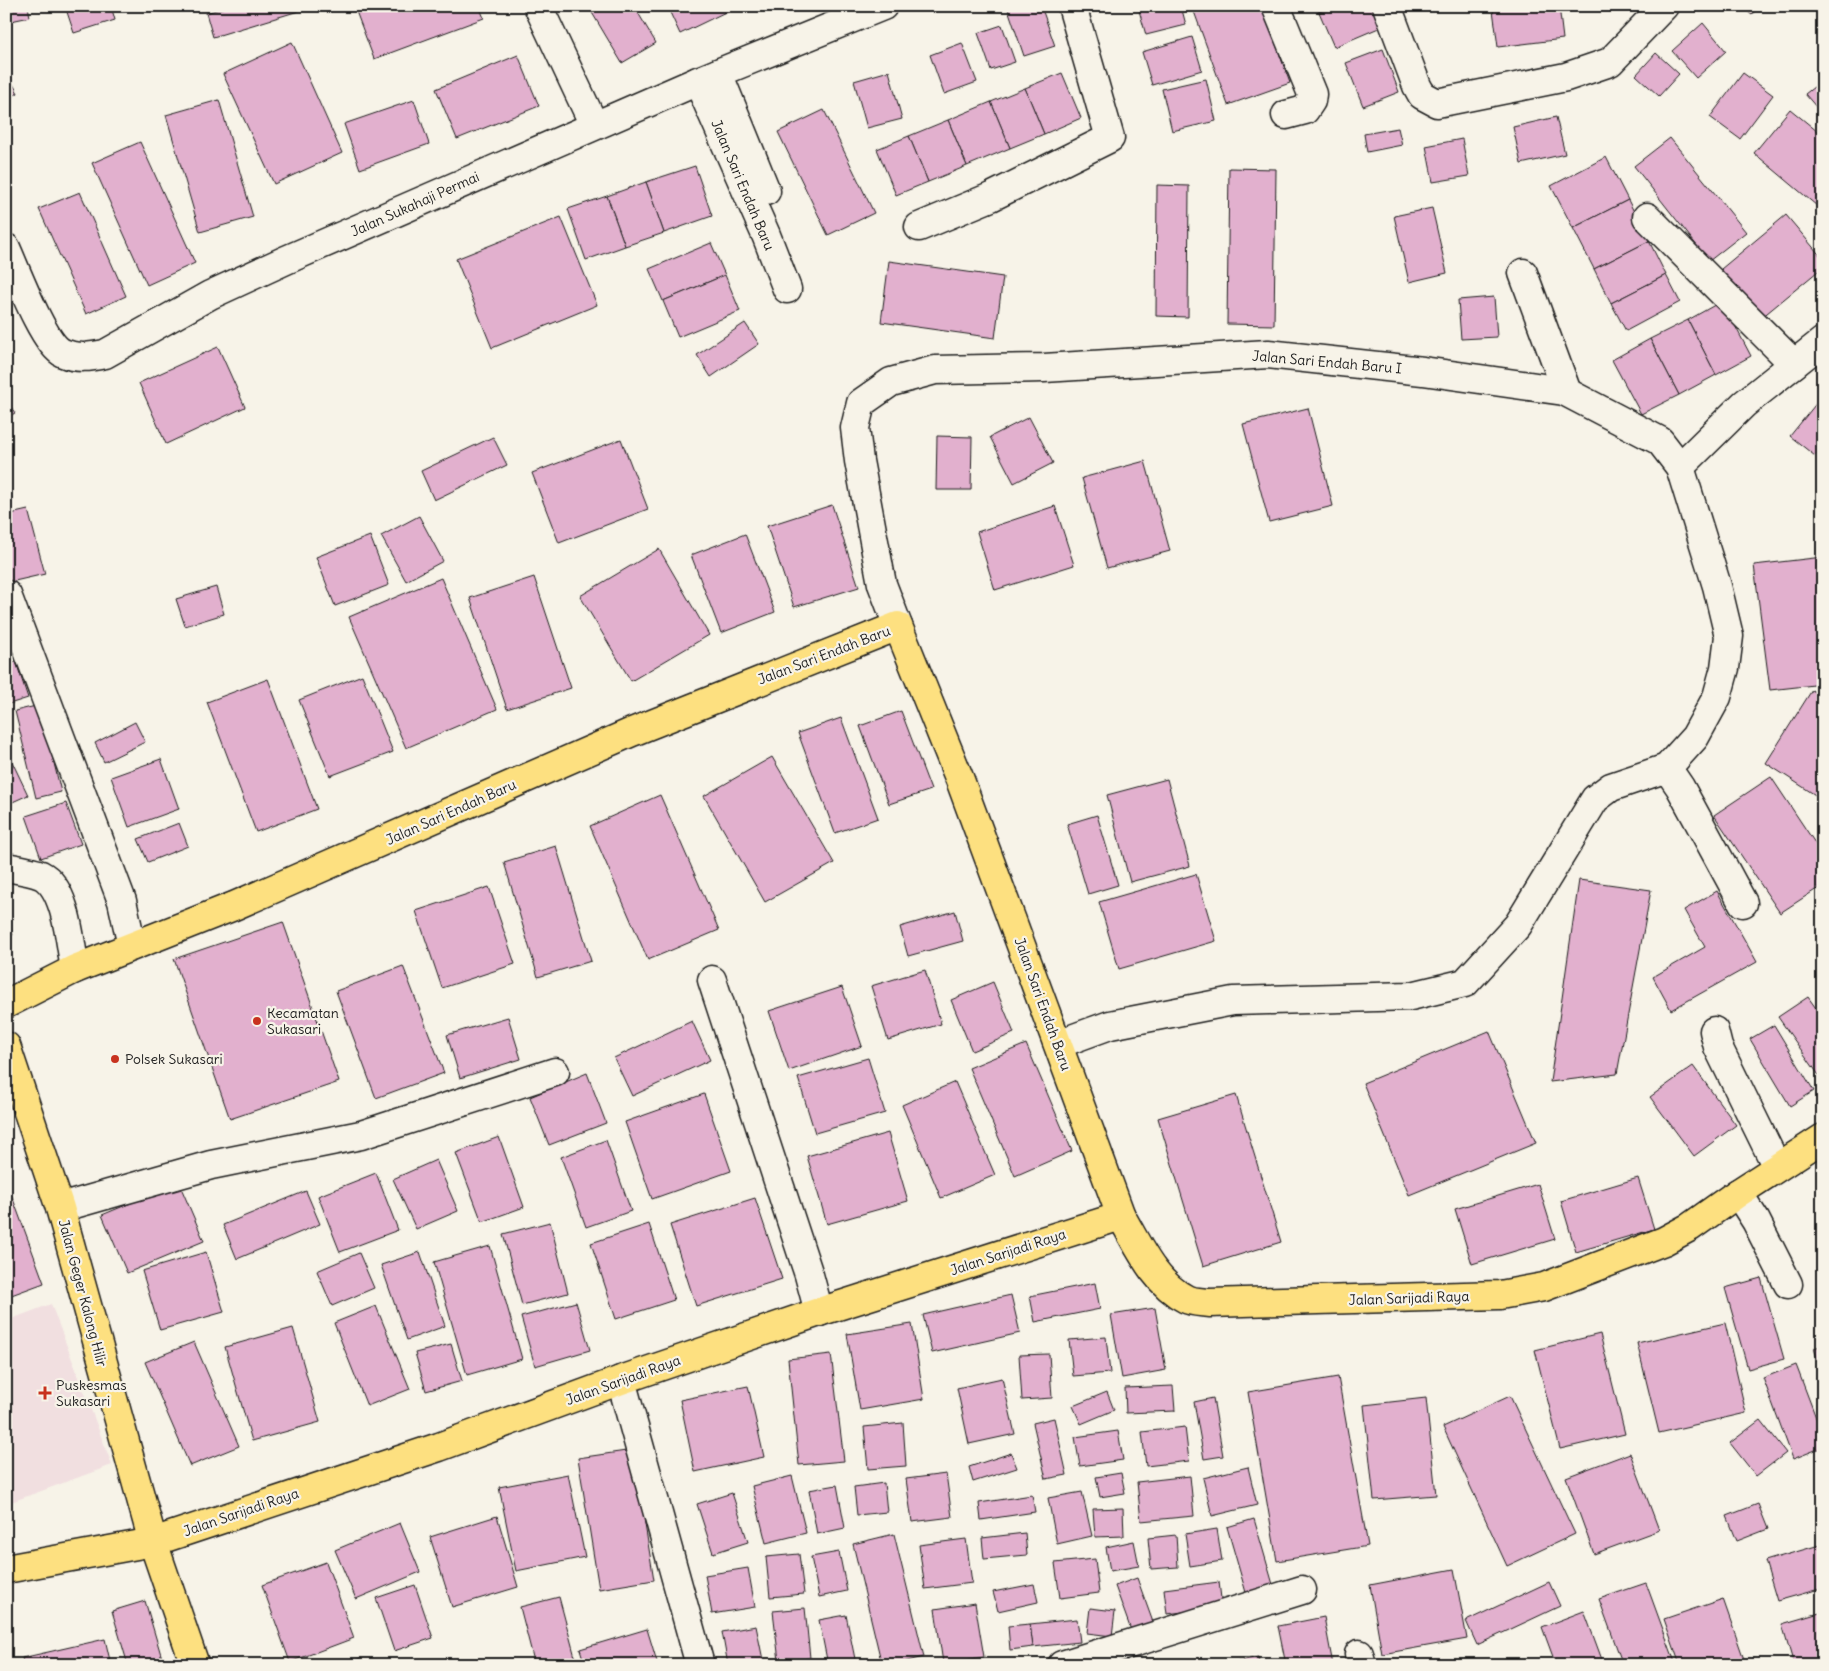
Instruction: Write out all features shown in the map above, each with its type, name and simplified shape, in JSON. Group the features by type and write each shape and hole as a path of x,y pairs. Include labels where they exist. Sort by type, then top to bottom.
{"main road":[{"name":"Jalan Sari Endah Baru","path":"6,1004 74,969 234,906 632,732 898,626 960,780 1121,1216"},
{"name":"Jalan Geger Kalong Hilir","path":"6,1046 60,1208 153,1542 195,1665"},
{"name":"Jalan Sarijadi Raya","path":"153,1542 439,1447 621,1380 819,1312 1121,1216 1149,1264 1171,1289 1188,1300 1209,1303 1500,1295 1544,1287 1664,1241 1690,1227 1738,1193 1823,1138"},
{"path":"6,1568 153,1542"}],"street":[{"path":"538,6 594,125"},
{"name":"Jalan Sukahaji Permai","path":"6,248 32,307 52,344 62,353 89,357 105,354 210,295 594,125 883,6"},
{"path":"920,227 991,197 1110,138 1072,6"},
{"path":"1276,6 1312,94 1311,101 1305,110 1286,115"},
{"path":"1387,6 1417,86 1422,95 1437,103 1566,77 1610,62 1664,6"},
{"path":"708,77 781,227"},
{"name":"Jalan Sari Endah Baru","path":"708,77 787,289"},
{"path":"1647,217 1794,364"},
{"path":"1523,273 1567,392"},
{"path":"1058,1044 1110,1025 1233,1001 1411,996 1464,983 1518,925 1595,799 1611,787 1667,768 1695,738 1717,697 1725,668 1729,636 1717,586 1680,466 1744,404 1823,342"},
{"name":"Jalan Sari Endah Baru I","path":"855,428 861,403 891,382 935,370 1044,368 1268,354 1423,371 1567,392 1660,441 1680,466"},
{"name":"Jalan Sari Endah Baru","path":"855,428 859,461 882,584 898,626"},
{"path":"7,595 122,901 132,946"},
{"path":"1667,768 1680,786 1742,903"},
{"path":"6,867 40,875 48,880 55,889 61,900 74,969"},
{"path":"712,980 809,1275 819,1312"},
{"path":"1714,1031 1718,1047 1777,1167"},
{"path":"60,1208 211,1165 361,1135 554,1072"},
{"path":"1738,1193 1756,1221 1788,1284"},
{"path":"621,1380 700,1665"},
{"path":"1062,1665 1302,1590"}],"shaded area":[{"name":"Puskesmas Sukasari","path":"51,1304 112,1465 6,1504 6,1321"}],"building":[{"path":"6,6 28,6 30,17 6,22"},
{"path":"65,6 111,6 115,20 74,33"},
{"path":"229,6 301,6 302,10 213,37 206,13"},
{"path":"354,6 479,6 484,18 374,59"},
{"path":"588,6 634,6 656,43 622,63"},
{"path":"667,6 738,6 680,34"},
{"path":"1007,6 1041,6 1055,46 1024,56"},
{"path":"1181,6 1186,25 1146,35 1138,7"},
{"path":"1192,6 1262,6 1290,83 1228,105"},
{"path":"1318,6 1334,6 1319,12"},
{"path":"1334,6 1373,6 1381,27 1334,47 1319,12"},
{"path":"1518,6 1559,6 1563,39 1498,47 1493,10"},
{"path":"1740,6 1758,6 1752,15"},
{"path":"1703,23 1726,51 1696,78 1672,51"},
{"path":"1002,25 1015,62 991,70 978,33"},
{"path":"1192,37 1202,70 1152,85 1142,52"},
{"path":"292,42 342,153 274,184 223,74"},
{"path":"962,43 977,82 944,94 930,55"},
{"path":"1383,49 1399,92 1363,106 1346,63"},
{"path":"1656,53 1679,74 1659,96 1636,75"},
{"path":"518,55 539,106 457,139 436,89"},
{"path":"889,71 902,119 867,128 854,81"},
{"path":"6,72 18,93 6,100"},
{"path":"1062,73 1081,118 1044,134 1025,88"},
{"path":"1743,73 1773,95 1740,139 1710,117"},
{"path":"1206,79 1216,121 1172,131 1162,89"},
{"path":"1823,80 1823,115 1805,94"},
{"path":"1025,88 1044,134 1010,148 991,102"},
{"path":"219,100 253,217 200,232 166,115"},
{"path":"414,100 429,144 360,169 344,124"},
{"path":"991,102 1010,148 967,166 948,120"},
{"path":"1790,109 1823,136 1823,211 1754,153"},
{"path":"824,110 874,213 828,235 778,132"},
{"path":"1556,117 1565,154 1521,164 1513,127"},
{"path":"948,120 967,166 928,182 909,136"},
{"path":"1398,128 1402,145 1367,152 1364,134"},
{"path":"909,136 928,182 896,195 877,149"},
{"path":"1670,138 1746,232 1709,261 1634,166"},
{"path":"1462,139 1469,176 1433,182 1426,146"},
{"path":"140,142 195,263 147,285 92,163"},
{"path":"1606,157 1628,200 1573,228 1551,186"},
{"path":"695,166 712,216 664,233 646,182"},
{"path":"1229,168 1276,169 1274,325 1227,324"},
{"path":"646,182 664,233 625,246 607,196"},
{"path":"1157,185 1189,186 1188,317 1156,316"},
{"path":"80,192 126,296 86,314 39,209"},
{"path":"607,196 625,246 586,260 568,209"},
{"path":"1628,200 1649,241 1594,269 1573,228"},
{"path":"1432,208 1447,273 1409,282 1394,216"},
{"path":"1786,215 1823,259 1823,267 1761,318 1721,269"},
{"path":"561,217 597,305 492,348 456,259"},
{"path":"1649,241 1666,275 1611,303 1594,269"},
{"path":"711,243 725,275 663,301 649,269"},
{"path":"889,261 1003,277 995,338 881,322"},
{"path":"725,275 740,311 678,337 663,301"},
{"path":"1666,275 1680,302 1626,331 1611,303"},
{"path":"1494,297 1497,337 1461,339 1458,300"},
{"path":"1722,301 1751,356 1716,375 1688,320"},
{"path":"1688,320 1716,375 1679,395 1650,339"},
{"path":"745,323 759,344 711,377 697,355"},
{"path":"1650,339 1679,395 1641,414 1612,360"},
{"path":"218,347 245,407 166,444 139,383"},
{"path":"1823,395 1823,447 1815,456 1790,436"},
{"path":"6,399 15,413 6,418"},
{"path":"1308,408 1333,506 1269,522 1243,424"},
{"path":"1029,417 1053,463 1014,483 990,437"},
{"path":"937,436 972,437 971,490 936,490"},
{"path":"493,437 507,465 434,500 421,471"},
{"path":"621,439 648,509 559,543 532,473"},
{"path":"1145,461 1170,551 1107,568 1082,478"},
{"path":"6,477 11,493 6,495"},
{"path":"832,505 859,587 794,607 767,526"},
{"path":"1055,506 1074,565 995,590 977,532"},
{"path":"28,510 45,574 6,583 6,515"},
{"path":"419,516 443,561 406,581 381,536"},
{"path":"745,534 775,612 721,633 691,555"},
{"path":"370,536 389,585 335,606 316,557"},
{"path":"659,549 709,635 631,681 580,596"},
{"path":"1823,557 1823,684 1770,690 1754,565"},
{"path":"534,577 571,688 507,709 470,598"},
{"path":"441,578 497,709 406,748 349,617"},
{"path":"216,587 224,614 185,626 176,599"},
{"path":"16,662 28,698 6,705 6,665"},
{"path":"362,675 393,752 330,776 299,700"},
{"path":"268,679 317,809 256,832 207,702"},
{"path":"1812,690 1823,697 1823,800 1766,763"},
{"path":"40,705 61,792 36,798 15,711"},
{"path":"901,711 931,790 889,804 860,726"},
{"path":"841,718 878,818 835,833 798,733"},
{"path":"135,722 145,742 104,762 95,743"},
{"path":"6,749 28,795 6,805"},
{"path":"772,757 834,863 765,902 704,796"},
{"path":"161,759 179,809 129,827 111,777"},
{"path":"1771,777 1823,855 1823,885 1780,913 1714,815"},
{"path":"1167,779 1190,866 1130,882 1107,795"},
{"path":"660,795 719,930 648,960 590,826"},
{"path":"66,803 81,844 41,858 26,816"},
{"path":"1097,815 1118,885 1088,894 1067,824"},
{"path":"179,823 188,846 148,862 138,839"},
{"path":"556,846 591,961 538,977 504,862"},
{"path":"1196,874 1216,941 1119,969 1099,902"},
{"path":"1579,880 1651,890 1617,1074 1550,1082"},
{"path":"489,887 515,964 442,988 416,911"},
{"path":"1717,891 1757,962 1671,1010 1653,977 1705,947 1684,910"},
{"path":"955,911 963,941 908,956 900,927"},
{"path":"6,916 13,935 6,937"},
{"name":"Kecamatan Sukasari","path":"283,922 339,1082 230,1119 174,959"},
{"path":"403,966 444,1073 376,1098 336,991"},
{"path":"925,970 941,1024 888,1040 871,986"},
{"path":"993,982 1014,1033 972,1051 951,1000"},
{"path":"842,987 862,1046 789,1071 769,1011"},
{"path":"1808,997 1823,1018 1823,1081 1778,1017"},
{"path":"508,1017 521,1059 460,1078 447,1035"},
{"path":"692,1021 710,1060 632,1096 614,1058"},
{"path":"1774,1025 1814,1091 1790,1106 1750,1039"},
{"path":"1489,1031 1536,1143 1409,1195 1363,1083"},
{"path":"1026,1044 1072,1151 1015,1176 969,1068"},
{"path":"868,1058 885,1113 815,1133 798,1078"},
{"path":"1693,1066 1736,1125 1694,1156 1650,1097"},
{"path":"587,1073 606,1123 549,1145 530,1097"},
{"path":"955,1082 995,1175 941,1198 902,1105"},
{"path":"704,1094 731,1171 652,1199 625,1122"},
{"path":"1236,1095 1281,1242 1203,1266 1158,1118"},
{"path":"888,1133 908,1201 827,1224 807,1156"},
{"path":"499,1137 524,1207 482,1222 456,1153"},
{"path":"606,1140 631,1211 586,1227 561,1157"},
{"path":"436,1160 458,1211 416,1229 393,1179"},
{"path":"376,1173 398,1230 340,1252 318,1196"},
{"path":"1638,1178 1654,1229 1576,1252 1561,1201"},
{"path":"6,1180 44,1283 6,1297"},
{"path":"179,1183 204,1241 127,1273 102,1215"},
{"path":"1538,1184 1555,1239 1472,1264 1455,1209"},
{"path":"306,1191 320,1224 237,1259 223,1225"},
{"path":"755,1198 782,1279 696,1306 670,1225"},
{"path":"550,1222 568,1293 522,1305 503,1234"},
{"path":"649,1224 674,1300 616,1319 591,1243"},
{"path":"490,1246 522,1359 467,1375 434,1262"},
{"path":"206,1252 224,1312 160,1330 142,1271"},
{"path":"420,1252 445,1326 407,1340 381,1265"},
{"path":"359,1253 374,1288 332,1306 317,1271"},
{"path":"1761,1278 1784,1359 1748,1369 1725,1288"},
{"path":"1095,1283 1100,1309 1035,1322 1030,1296"},
{"path":"1011,1295 1020,1333 932,1353 923,1315"},
{"path":"576,1302 590,1350 535,1366 521,1317"},
{"path":"376,1306 410,1389 367,1406 334,1323"},
{"path":"1155,1308 1166,1370 1122,1378 1111,1315"},
{"path":"1725,1323 1746,1413 1659,1433 1637,1343"},
{"path":"912,1324 924,1399 860,1410 847,1334"},
{"path":"293,1328 320,1422 252,1441 225,1347"},
{"path":"1600,1334 1625,1434 1560,1449 1535,1350"},
{"path":"1106,1337 1110,1373 1073,1376 1069,1340"},
{"path":"194,1342 239,1446 190,1466 145,1362"},
{"path":"451,1344 462,1381 426,1391 415,1353"},
{"path":"1823,1345 1823,1378 1814,1348"},
{"path":"831,1354 844,1461 799,1465 788,1359"},
{"path":"1049,1354 1052,1398 1022,1400 1019,1355"},
{"path":"1796,1365 1823,1436 1823,1447 1793,1459 1763,1378"},
{"path":"1338,1377 1368,1546 1277,1561 1248,1392"},
{"path":"1002,1378 1015,1434 969,1444 957,1388"},
{"path":"748,1386 764,1457 695,1472 680,1400"},
{"path":"1173,1386 1175,1411 1126,1413 1125,1388"},
{"path":"1107,1392 1114,1410 1081,1424 1073,1406"},
{"path":"1510,1396 1575,1534 1507,1566 1443,1427"},
{"path":"1213,1398 1223,1456 1204,1459 1194,1402"},
{"path":"1426,1398 1436,1495 1374,1500 1364,1405"},
{"path":"1054,1418 1067,1475 1046,1479 1033,1423"},
{"path":"1760,1420 1786,1453 1756,1476 1730,1443"},
{"path":"903,1423 906,1466 868,1469 864,1427"},
{"path":"1185,1427 1189,1461 1146,1466 1142,1432"},
{"path":"1118,1431 1123,1460 1080,1466 1075,1437"},
{"path":"633,1450 654,1580 599,1589 578,1458"},
{"path":"1011,1453 1017,1468 973,1482 969,1467"},
{"path":"1630,1453 1659,1530 1594,1554 1566,1477"},
{"path":"1248,1467 1257,1505 1212,1516 1203,1478"},
{"path":"1121,1473 1125,1493 1100,1497 1096,1477"},
{"path":"568,1474 585,1557 516,1571 499,1487"},
{"path":"946,1474 952,1517 912,1522 906,1479"},
{"path":"792,1476 806,1533 766,1543 752,1486"},
{"path":"1190,1476 1194,1516 1141,1521 1137,1482"},
{"path":"884,1483 887,1512 857,1515 854,1487"},
{"path":"837,1485 845,1528 817,1534 809,1490"},
{"path":"1082,1492 1092,1536 1057,1544 1048,1498"},
{"path":"732,1493 748,1542 713,1553 697,1504"},
{"path":"1032,1495 1035,1512 981,1520 979,1503"},
{"path":"1758,1504 1768,1529 1737,1541 1727,1516"},
{"path":"1123,1508 1124,1536 1095,1537 1093,1509"},
{"path":"497,1516 518,1587 452,1607 430,1537"},
{"path":"1254,1519 1274,1588 1247,1596 1227,1527"},
{"path":"400,1523 420,1572 356,1599 335,1550"},
{"path":"1217,1529 1222,1561 1190,1566 1185,1534"},
{"path":"1025,1533 1027,1555 984,1559 982,1538"},
{"path":"894,1534 924,1657 882,1665 853,1544"},
{"path":"1176,1535 1178,1567 1151,1569 1148,1538"},
{"path":"966,1539 972,1583 925,1589 919,1545"},
{"path":"1134,1541 1139,1566 1110,1571 1106,1547"},
{"path":"1823,1544 1823,1588 1777,1601 1765,1561"},
{"path":"839,1552 847,1591 819,1597 811,1557"},
{"path":"799,1554 804,1594 770,1597 766,1557"},
{"path":"1095,1559 1099,1593 1060,1598 1055,1563"},
{"path":"326,1562 354,1638 290,1662 262,1585"},
{"path":"748,1568 755,1607 712,1614 705,1575"},
{"path":"1454,1569 1467,1639 1382,1654 1370,1585"},
{"path":"1137,1578 1154,1625 1132,1633 1115,1586"},
{"path":"1219,1582 1222,1607 1167,1614 1164,1589"},
{"path":"1549,1582 1560,1606 1477,1645 1466,1621"},
{"path":"1646,1583 1676,1665 1623,1665 1599,1599"},
{"path":"1034,1584 1038,1602 998,1611 993,1592"},
{"path":"415,1585 433,1638 394,1651 376,1598"},
{"path":"559,1597 575,1657 547,1665 535,1665 520,1607"},
{"path":"1723,1599 1746,1665 1680,1665 1664,1619"},
{"path":"145,1601 164,1665 128,1665 112,1611"},
{"path":"975,1603 984,1657 943,1663 935,1609"},
{"path":"805,1608 810,1658 779,1661 773,1611"},
{"path":"1090,1608 1115,1611 1112,1636 1087,1633"},
{"path":"1584,1611 1604,1665 1556,1665 1542,1627"},
{"path":"1823,1612 1823,1665 1794,1665 1782,1624"},
{"path":"846,1615 856,1664 828,1665 819,1620"},
{"path":"1324,1617 1333,1665 1286,1665 1278,1626"},
{"path":"1077,1619 1080,1642 1033,1647 1030,1624"},
{"path":"1030,1624 1033,1647 1010,1650 1008,1626"},
{"path":"756,1626 764,1665 728,1665 722,1632"},
{"path":"647,1629 658,1665 585,1665 580,1649"},
{"path":"105,1639 111,1665 24,1665 22,1658"},
{"path":"1258,1657 1260,1665 1228,1665 1228,1664"},
{"path":"360,1658 362,1665 340,1665"}],"place":[{"name":"Kecamatan Sukasari","path":"257,1021"},
{"name":"Polsek Sukasari","path":"115,1059"},
{"name":"Puskesmas Sukasari","path":"45,1393"}]}
